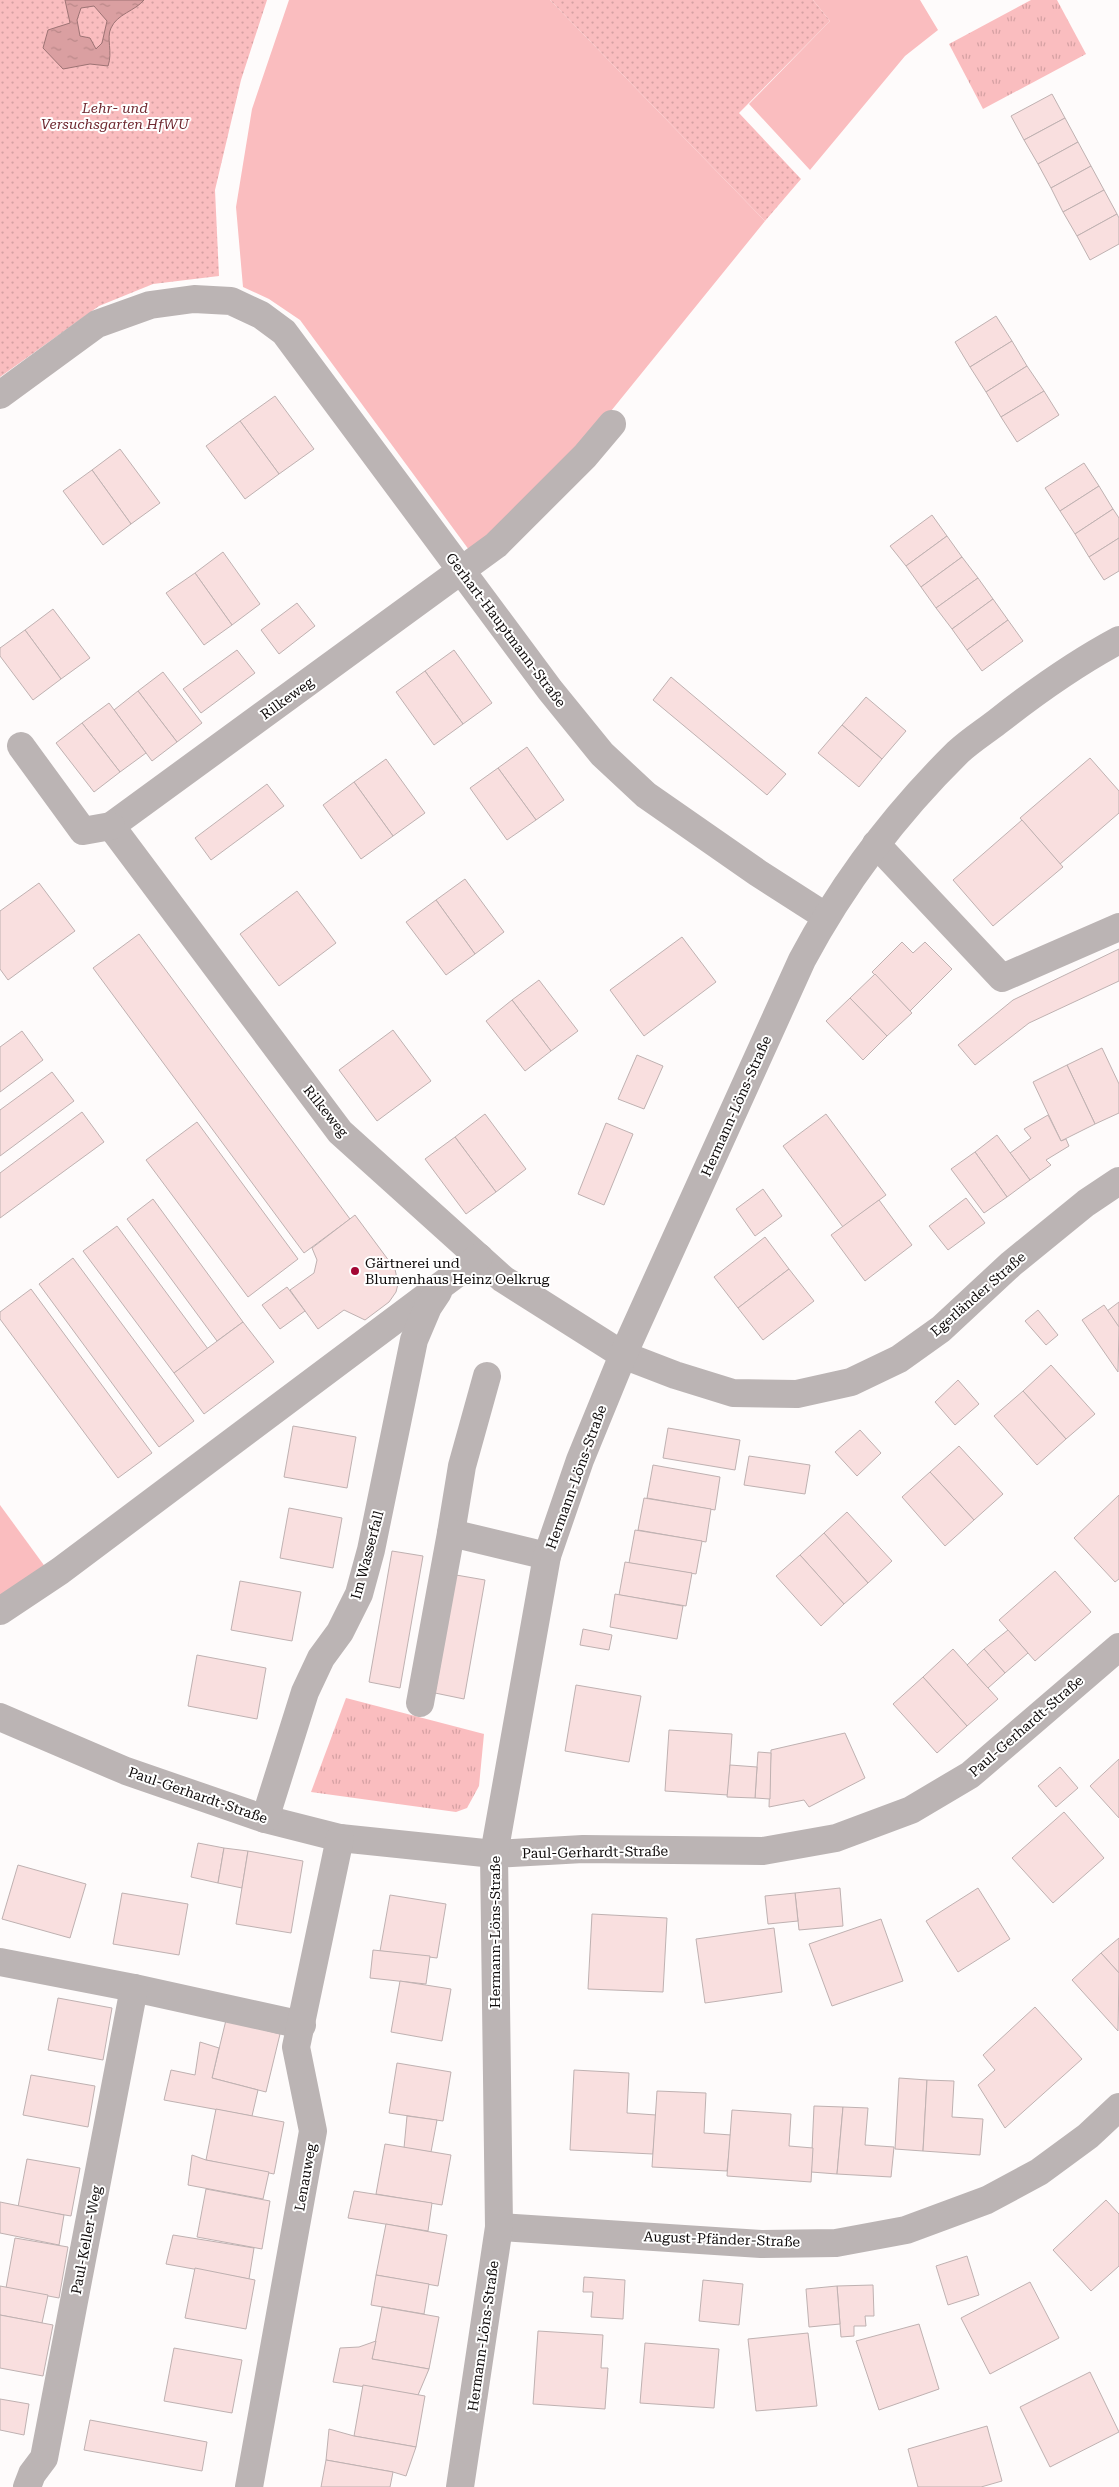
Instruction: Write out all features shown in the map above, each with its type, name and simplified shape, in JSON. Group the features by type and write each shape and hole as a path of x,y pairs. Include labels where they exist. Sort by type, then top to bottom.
{"street":[{"name":"Gerhart-Hauptmann-Straße","path":"0,395 97,324 150,305 194,299 231,301 261,315 284,332 463,570 550,690 602,754 646,795 758,873 826,916"},
{"name":"Rilkeweg","path":"22,746 83,831 112,826 496,545 585,456 612,424"},
{"name":"Hermann-Löns-Straße","path":"460,2487 499,2227 494,1854 547,1556 580,1460 624,1355 802,960 826,916 876,844 911,801 959,751 1020,703 1119,640"},
{"name":"Rilkeweg","path":"112,826 340,1132 503,1279 624,1355"},
{"path":"876,844 1002,978 1119,927"},
{"name":"Egerländer Straße","path":"624,1355 675,1375 733,1393 797,1394 851,1382 899,1359 941,1329 1011,1264 1086,1203 1119,1181"},
{"path":"0,1611 60,1571 479,1257"},
{"name":"Im Wasserfall","path":"265,1819 305,1692 321,1658 340,1632 359,1594 371,1550 414,1340 428,1307 445,1282"},
{"path":"420,1703 462,1466 487,1376"},
{"path":"450,1533 547,1556"},
{"name":"Paul-Gerhardt-Straße","path":"0,1717 126,1771 265,1819 340,1838 494,1854 583,1849 763,1851 836,1838 911,1810 970,1775 1119,1647"},
{"name":"Lenauweg","path":"249,2487 313,2131 296,2047 340,1838"},
{"path":"0,1962 134,1988 302,2025"},
{"name":"Paul-Keller-Weg","path":"27,2487 32,2474 44,2458 134,1988"},
{"name":"August-Pfänder-Straße","path":"499,2227 761,2244 836,2242 906,2230 987,2200 1039,2172 1088,2136 1119,2107"}],"green space":[{"name":"Lehr- und Versuchsgarten HfWU","path":"0,0 267,0 241,80 215,190 219,276 153,284 99,306 0,377"},
{"path":"289,0 550,0 765,221 581,448 472,554 300,320 269,299 243,287 236,207 252,109"},
{"path":"550,0 813,0 830,21 739,113 801,179 765,221"},
{"path":"813,0 920,0 938,30 905,56 810,170 749,104 830,21"},
{"path":"1031,0 1057,0 1086,54 983,109 949,44"},
{"path":"0,1505 46,1568 0,1598"},
{"path":"346,1698 484,1734 479,1786 467,1808 456,1812 311,1792"}],"water":[{"path":"65,0 144,0 117,19 111,28 108,66 90,64 63,69 43,48 48,30 70,23","holes":["94,6 107,21 102,43 96,49 90,38 80,36 77,20 81,8"]}],"building":[{"path":"1052,94 1065,118 1024,140 1011,116"},
{"path":"1065,118 1078,142 1038,164 1024,140"},
{"path":"1078,142 1091,166 1051,188 1038,164"},
{"path":"1091,166 1104,190 1063,212 1051,188"},
{"path":"1104,190 1117,214 1077,236 1063,212"},
{"path":"1117,214 1119,218 1119,244 1090,260 1077,236"},
{"path":"996,316 1012,341 970,367 955,342"},
{"path":"1012,341 1027,366 986,392 970,367"},
{"path":"1027,366 1044,391 1001,417 986,392"},
{"path":"1044,391 1059,415 1017,442 1001,417"},
{"path":"275,396 314,449 279,474 240,421"},
{"path":"240,421 279,474 245,499 206,446"},
{"path":"120,449 160,503 131,524 92,470"},
{"path":"1084,463 1099,486 1060,511 1045,488"},
{"path":"92,470 131,524 103,545 63,491"},
{"path":"1099,486 1113,509 1075,534 1060,511"},
{"path":"1113,509 1119,518 1119,538 1089,557 1075,534"},
{"path":"932,515 947,536 906,566 890,546"},
{"path":"947,536 962,557 921,587 906,566"},
{"path":"1119,538 1119,571 1104,580 1089,557"},
{"path":"223,552 260,604 232,625 195,573"},
{"path":"962,557 978,578 936,608 921,587"},
{"path":"195,573 232,625 204,645 166,593"},
{"path":"978,578 993,599 952,629 936,608"},
{"path":"993,599 1008,620 967,650 952,629"},
{"path":"297,603 315,626 279,654 261,630"},
{"path":"53,609 90,658 61,679 25,630"},
{"path":"1008,620 1023,641 982,671 967,650"},
{"path":"25,630 61,679 33,700 0,656 0,648"},
{"path":"237,650 255,673 201,713 183,689"},
{"path":"454,650 492,703 463,724 425,671"},
{"path":"425,671 463,724 434,745 396,692"},
{"path":"163,672 202,723 177,742 138,691"},
{"path":"671,677 786,774 767,795 653,700"},
{"path":"138,691 177,742 152,761 114,710"},
{"path":"866,697 906,731 882,759 842,725"},
{"path":"109,703 146,753 120,772 82,723"},
{"path":"82,723 120,772 94,792 56,743"},
{"path":"842,725 882,759 859,787 818,753"},
{"path":"527,747 564,800 536,820 498,768"},
{"path":"1090,758 1119,791 1119,813 1060,864 1020,818"},
{"path":"386,759 425,813 393,836 354,782"},
{"path":"498,768 536,820 507,840 470,788"},
{"path":"354,782 393,836 361,859 323,805"},
{"path":"267,784 284,806 211,860 195,838"},
{"path":"1022,820 1063,867 993,926 953,880"},
{"path":"465,879 504,932 475,954 436,900"},
{"path":"39,883 75,931 8,980 0,969 0,911"},
{"path":"297,891 336,943 279,986 240,934"},
{"path":"436,900 475,954 446,975 406,922"},
{"path":"139,934 350,1219 304,1253 93,968"},
{"path":"682,937 716,982 644,1036 610,990"},
{"path":"902,942 913,953 925,942 952,969 910,1011 872,972"},
{"path":"1119,949 1119,981 1029,1023 975,1065 958,1045 1013,1000"},
{"path":"875,974 912,1013 887,1036 850,998"},
{"path":"539,980 578,1031 551,1051 512,1000"},
{"path":"850,998 887,1036 863,1060 826,1021"},
{"path":"512,1000 551,1051 525,1071 486,1021"},
{"path":"393,1030 431,1081 377,1121 339,1070"},
{"path":"22,1031 43,1060 0,1092 0,1047"},
{"path":"1102,1048 1119,1084 1119,1113 1095,1124 1067,1065"},
{"path":"637,1055 663,1066 644,1109 618,1099"},
{"path":"1067,1065 1095,1124 1061,1141 1033,1082"},
{"path":"52,1072 74,1101 0,1156 0,1110"},
{"path":"82,1112 104,1142 0,1218 0,1173"},
{"path":"485,1114 526,1169 496,1192 455,1137"},
{"path":"826,1114 886,1195 843,1227 783,1146"},
{"path":"1048,1115 1061,1141 1066,1139 1069,1146 1046,1160 1051,1165 1030,1180 1010,1153 1031,1138 1024,1129"},
{"path":"197,1122 298,1259 248,1297 146,1160"},
{"path":"606,1123 633,1134 604,1205 578,1194"},
{"path":"997,1135 1030,1180 1007,1197 975,1152"},
{"path":"455,1137 496,1192 466,1214 425,1159"},
{"path":"975,1152 1007,1197 984,1213 951,1169"},
{"path":"763,1189 782,1216 755,1236 736,1209"},
{"path":"966,1198 985,1223 948,1250 929,1226"},
{"path":"153,1199 243,1322 217,1341 127,1219"},
{"path":"879,1200 912,1245 865,1281 831,1235"},
{"name":"Gärtnerei und Blumenhaus Heinz Oelkrug","path":"355,1215 395,1269 398,1284 396,1292 389,1302 365,1320 344,1310 318,1329 290,1290 314,1273 317,1260 312,1248"},
{"path":"117,1226 208,1349 174,1373 83,1251"},
{"path":"765,1237 789,1269 738,1308 714,1277"},
{"path":"73,1258 194,1421 159,1447 39,1284"},
{"path":"789,1269 814,1301 763,1340 738,1308"},
{"path":"287,1287 305,1311 280,1329 262,1305"},
{"path":"31,1289 152,1453 118,1478 0,1319 0,1312"},
{"path":"1119,1302 1119,1327 1107,1311"},
{"path":"1104,1305 1119,1327 1118,1372 1082,1320"},
{"path":"1038,1310 1058,1335 1046,1345 1025,1321"},
{"path":"243,1322 274,1362 204,1414 174,1373"},
{"path":"1051,1365 1095,1414 1066,1439 1023,1391"},
{"path":"958,1380 979,1404 955,1425 935,1402"},
{"path":"1023,1391 1066,1439 1037,1465 994,1416"},
{"path":"293,1426 356,1437 347,1488 284,1477"},
{"path":"668,1428 740,1440 735,1470 663,1458"},
{"path":"860,1430 881,1453 857,1476 835,1452"},
{"path":"959,1446 1003,1494 974,1520 930,1472"},
{"path":"749,1456 810,1465 805,1494 744,1485"},
{"path":"653,1465 720,1477 715,1510 647,1498"},
{"path":"930,1472 974,1520 945,1546 902,1497"},
{"path":"1119,1495 1119,1579 1115,1582 1074,1538"},
{"path":"644,1498 711,1509 706,1542 638,1530"},
{"path":"289,1508 342,1518 333,1568 280,1558"},
{"path":"847,1512 892,1561 868,1583 824,1533"},
{"path":"635,1530 702,1541 696,1574 629,1563"},
{"path":"824,1533 868,1583 844,1604 800,1555"},
{"path":"392,1551 423,1556 400,1688 369,1682"},
{"path":"800,1555 844,1604 821,1626 776,1576"},
{"path":"625,1562 692,1573 686,1606 619,1595"},
{"path":"1055,1571 1091,1612 1035,1661 999,1620"},
{"path":"456,1575 485,1580 464,1699 435,1693"},
{"path":"240,1581 301,1592 292,1641 231,1630"},
{"path":"615,1594 683,1606 677,1639 610,1627"},
{"path":"583,1629 612,1635 609,1650 580,1645"},
{"path":"1008,1630 1028,1653 1005,1673 984,1649"},
{"path":"953,1649 998,1699 967,1726 923,1677"},
{"path":"984,1649 1005,1673 988,1688 967,1665"},
{"path":"197,1655 266,1668 257,1719 188,1706"},
{"path":"923,1677 967,1726 937,1753 893,1704"},
{"path":"576,1685 641,1696 629,1762 565,1751"},
{"path":"669,1730 732,1734 728,1795 665,1791"},
{"path":"845,1733 865,1778 809,1807 804,1800 769,1807 771,1750"},
{"path":"758,1752 771,1753 770,1799 755,1798"},
{"path":"1119,1759 1119,1818 1090,1786"},
{"path":"730,1765 757,1767 755,1798 727,1797"},
{"path":"1060,1767 1078,1788 1056,1807 1038,1786"},
{"path":"1064,1812 1104,1858 1053,1903 1012,1858"},
{"path":"198,1843 224,1848 218,1883 191,1877"},
{"path":"224,1848 248,1851 242,1888 218,1883"},
{"path":"248,1851 303,1861 291,1933 236,1924"},
{"path":"18,1865 86,1884 70,1938 2,1919"},
{"path":"840,1888 843,1926 799,1930 795,1893"},
{"path":"978,1888 1010,1939 958,1972 926,1921"},
{"path":"122,1893 188,1904 179,1955 113,1944"},
{"path":"795,1893 798,1921 768,1924 765,1896"},
{"path":"390,1895 446,1904 437,1958 380,1951"},
{"path":"592,1914 667,1918 663,1992 588,1989"},
{"path":"881,1919 903,1981 832,2006 809,1944"},
{"path":"774,1928 782,1992 705,2003 696,1939"},
{"path":"1119,1938 1119,1973 1101,1953"},
{"path":"373,1950 430,1956 426,1984 370,1978"},
{"path":"1101,1953 1119,1973 1118,2031 1072,1980"},
{"path":"400,1981 451,1989 442,2041 391,2032"},
{"path":"58,1998 112,2008 103,2060 48,2050"},
{"path":"1035,2007 1082,2059 1005,2128 978,2085 995,2070 983,2055"},
{"path":"226,2020 280,2034 266,2092 212,2078"},
{"path":"200,2042 219,2048 212,2078 258,2090 252,2116 164,2100 171,2070 195,2075"},
{"path":"397,2063 451,2072 443,2121 389,2113"},
{"path":"574,2070 629,2073 627,2113 656,2115 653,2154 570,2150"},
{"path":"31,2075 95,2086 88,2127 23,2115"},
{"path":"899,2078 927,2080 923,2151 895,2149"},
{"path":"927,2080 954,2081 952,2117 983,2119 980,2155 923,2151"},
{"path":"657,2091 706,2093 704,2133 731,2135 727,2171 652,2167"},
{"path":"814,2106 843,2107 837,2174 811,2172"},
{"path":"843,2107 868,2108 865,2145 894,2147 891,2177 837,2174"},
{"path":"216,2109 284,2122 274,2174 206,2160"},
{"path":"732,2110 791,2114 789,2146 813,2148 811,2182 727,2176"},
{"path":"407,2116 437,2120 431,2152 404,2148"},
{"path":"385,2144 451,2155 442,2205 376,2194"},
{"path":"192,2155 206,2160 269,2172 263,2199 188,2185"},
{"path":"27,2159 80,2168 71,2216 18,2207"},
{"path":"206,2189 270,2201 262,2249 197,2237"},
{"path":"354,2191 432,2203 428,2231 348,2218"},
{"path":"1106,2200 1119,2214 1119,2266 1091,2291 1053,2250"},
{"path":"0,2202 64,2215 59,2245 0,2233"},
{"path":"386,2224 447,2235 438,2286 376,2275"},
{"path":"173,2235 254,2248 249,2279 166,2264"},
{"path":"15,2238 68,2247 59,2298 6,2288"},
{"path":"967,2256 979,2295 948,2305 936,2266"},
{"path":"195,2268 255,2280 246,2329 185,2318"},
{"path":"376,2275 429,2284 424,2314 371,2305"},
{"path":"584,2277 625,2280 623,2319 591,2317 593,2292 583,2292"},
{"path":"703,2280 743,2284 739,2325 699,2321"},
{"path":"1030,2282 1059,2338 990,2374 961,2318"},
{"path":"873,2285 874,2316 865,2316 866,2326 854,2326 854,2336 841,2337 837,2286"},
{"path":"0,2286 48,2295 42,2323 0,2315"},
{"path":"837,2286 840,2324 809,2327 806,2289"},
{"path":"382,2307 439,2317 429,2369 372,2359"},
{"path":"0,2315 53,2325 43,2376 0,2368"},
{"path":"919,2324 939,2389 879,2410 856,2341"},
{"path":"538,2331 603,2335 601,2368 608,2368 605,2409 533,2404"},
{"path":"808,2333 817,2406 756,2411 748,2339"},
{"path":"376,2341 372,2359 429,2369 418,2395 333,2382 340,2348 359,2347"},
{"path":"645,2343 719,2349 714,2408 640,2403"},
{"path":"174,2348 242,2360 232,2413 164,2401"},
{"path":"1090,2372 1119,2432 1050,2467 1020,2407"},
{"path":"363,2385 425,2396 416,2447 354,2436"},
{"path":"0,2399 29,2404 24,2435 0,2430"},
{"path":"90,2420 207,2442 202,2471 84,2450"},
{"path":"987,2426 1002,2481 981,2487 918,2487 908,2449"},
{"path":"329,2429 354,2436 416,2447 406,2476 326,2460"},
{"path":"326,2460 393,2472 390,2487 321,2487"}],"place":[{"name":"Gärtnerei und Blumenhaus Heinz Oelkrug","path":"355,1271"}]}
